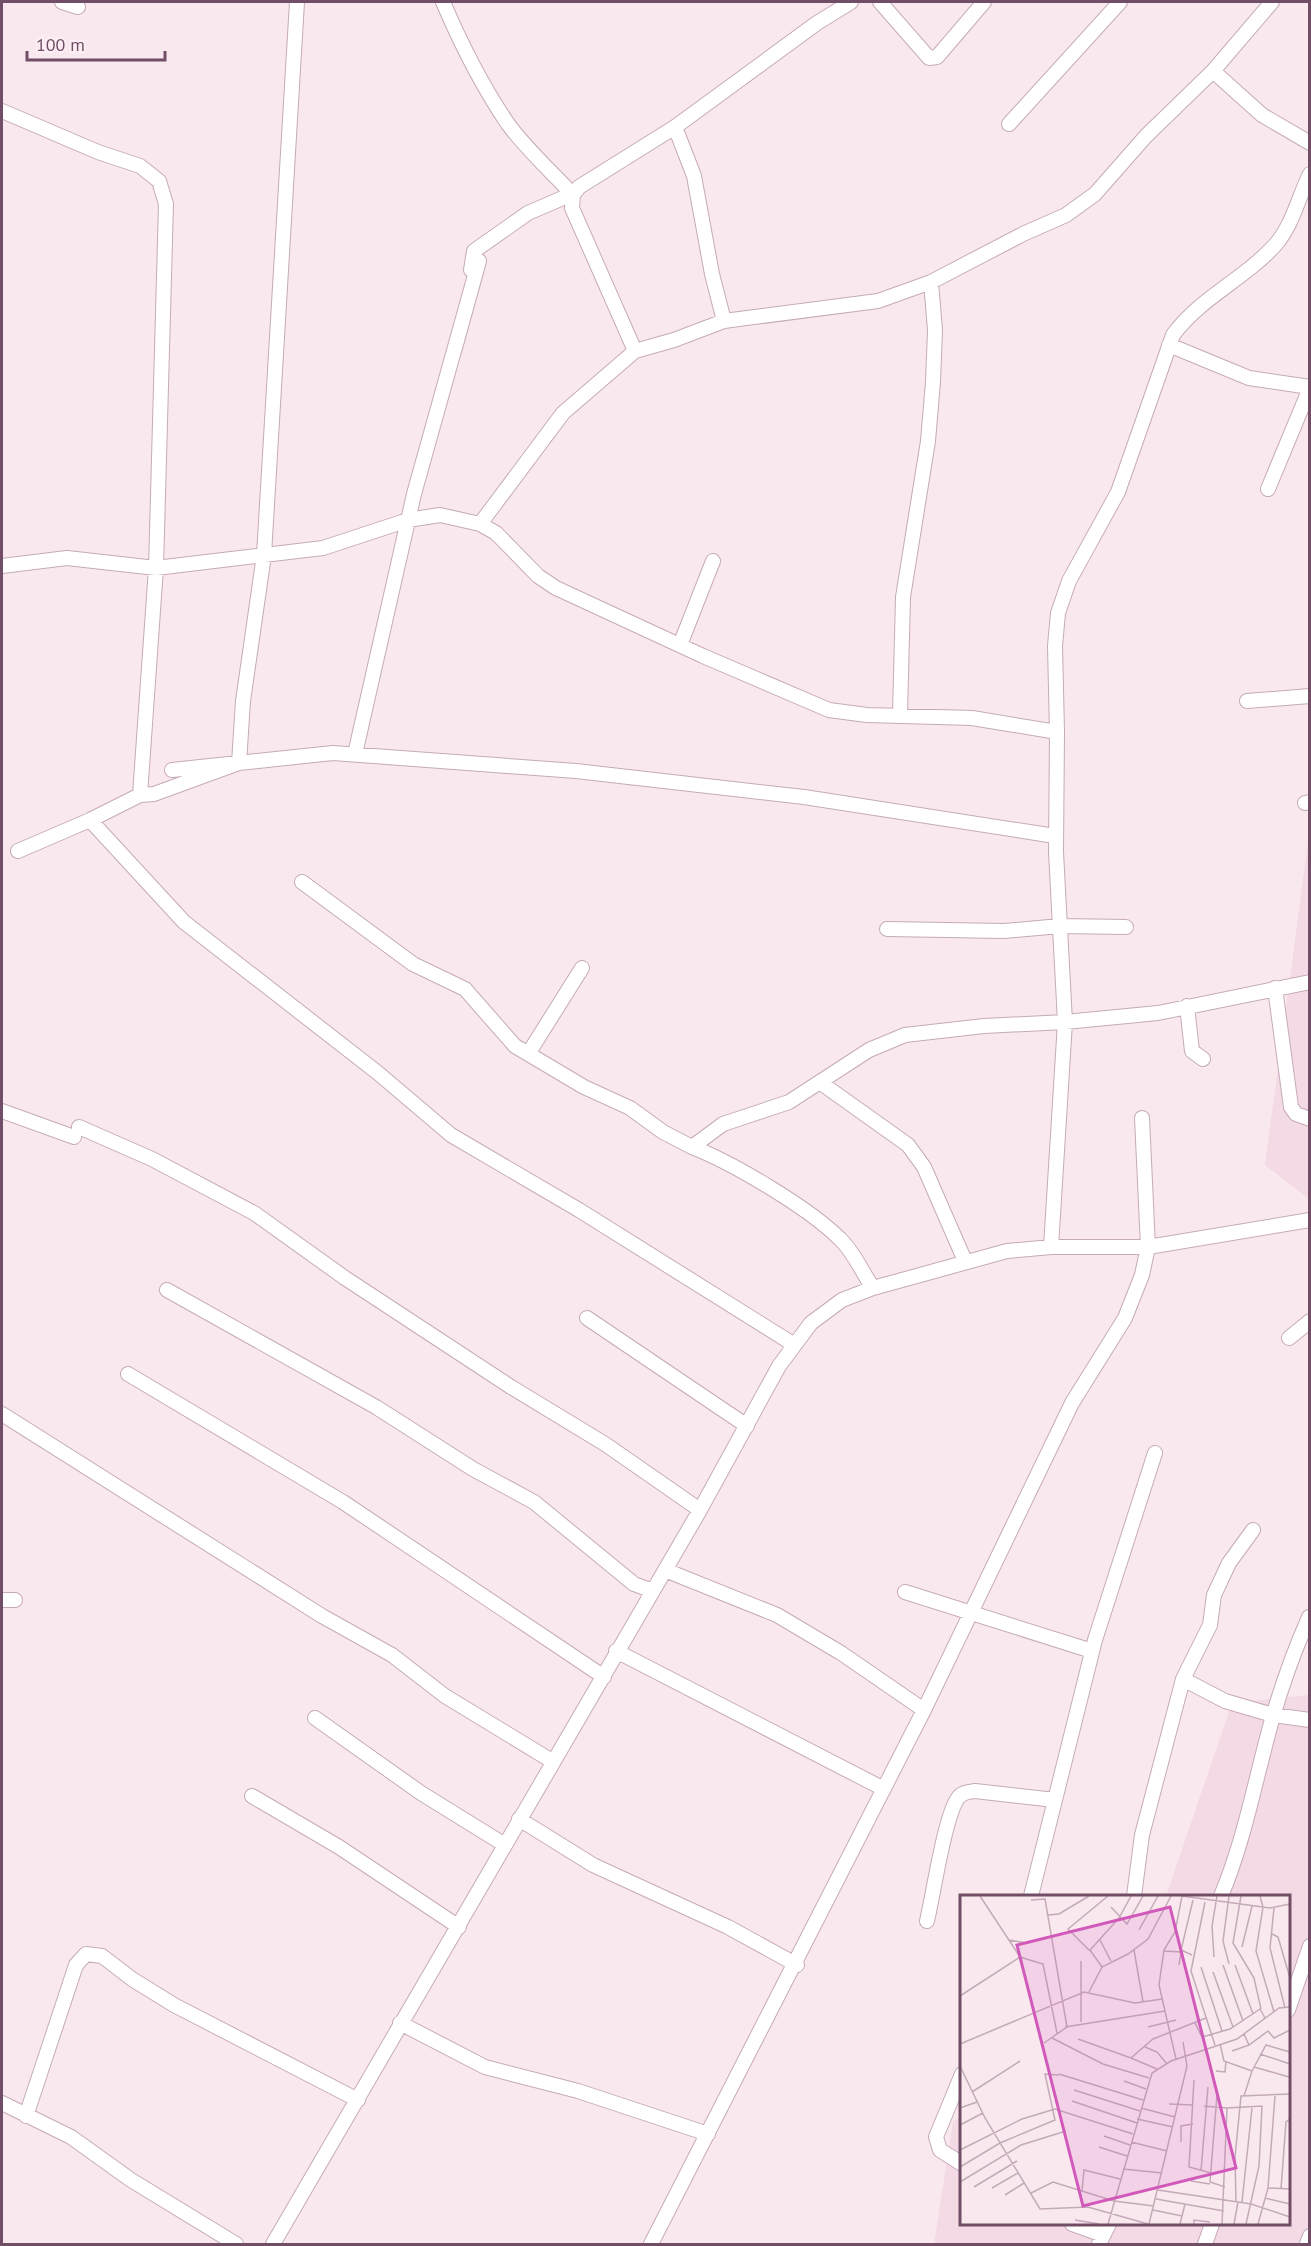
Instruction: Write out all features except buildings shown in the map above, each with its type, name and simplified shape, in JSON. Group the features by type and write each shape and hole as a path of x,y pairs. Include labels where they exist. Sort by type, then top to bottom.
{"street":[{"path":"62,2 78,8"},
{"path":"18,851 90,820 140,795 154,794 238,763 243,701 264,555 297,2"},
{"path":"443,2 454,29 482,82 509,125 573,194 572,208 635,351"},
{"path":"479,261 460,322 474,251 528,213 573,194 579,187 675,127 816,23 851,2"},
{"path":"880,2 929,58 937,57 984,2"},
{"path":"1009,124 1120,2"},
{"path":"480,524 563,413 635,351 674,340 724,321 878,301 931,282 1023,234 1066,215 1095,194 1146,136 1212,70 1272,2"},
{"path":"1212,70 1262,115 1310,142"},
{"path":"2,111 98,152 140,166 159,181 166,204 156,567 140,795"},
{"path":"675,127 693,176 712,274 724,321"},
{"path":"1051,1247 1065,1022 1055,836 1057,732 1055,646 1058,614 1069,581 1118,492 1173,334 1187,315 1254,265 1276,243 1294,216 1310,174"},
{"path":"157,285 166,204"},
{"path":"455,348 479,261"},
{"path":"355,754 408,520 479,261"},
{"path":"900,715 903,597 928,441 933,382 935,330 931,282"},
{"path":"1169,345 1249,378 1310,388 1268,489"},
{"path":"1310,374 1310,382"},
{"path":"2,566 67,558 156,567 264,555 323,548 408,520 440,515 480,524 496,533 538,576 556,588 829,710 867,715 972,718 1057,732"},
{"path":"680,645 713,561"},
{"path":"1247,701 1310,696"},
{"path":"172,770 333,753 355,754 576,771 793,795 1055,836"},
{"path":"90,820 184,922 378,1073 451,1135 579,1210 793,1344"},
{"path":"302,882 413,964 465,989 494,1020 508,1040 528,1054 584,1087 630,1108 663,1132 764,1185 839,1237 849,1248 873,1288"},
{"path":"886,929 1004,931 1060,926 1126,927"},
{"path":"528,1054 582,968"},
{"path":"692,1147 723,1124 789,1102 869,1050 905,1035 984,1026 1065,1022 1158,1013 1310,982"},
{"path":"1275,988 1291,1107 1296,1114 1310,1119"},
{"path":"1187,1006 1192,1051 1203,1059"},
{"path":"821,1083 908,1145 924,1167 965,1261"},
{"path":"2,1111 76,1132 152,1159 254,1213 345,1278 511,1387 605,1444 700,1510"},
{"path":"651,2244 797,1965 924,1710 1072,1403 1125,1318 1142,1275 1148,1247 1142,1118"},
{"path":"273,2244 459,1927 552,1761 604,1677 616,1651 700,1510 793,1344 810,1323 843,1300 873,1288 1007,1251 1051,1247 1148,1247 1310,1220"},
{"path":"167,1290 376,1407 473,1469 534,1502 634,1584 653,1591"},
{"path":"587,1318 747,1426"},
{"path":"1288,1338 1310,1321"},
{"path":"128,1374 344,1502 604,1677"},
{"path":"2,1414 322,1616 392,1655 445,1696 552,1761"},
{"path":"1031,1895 1092,1651 1155,1453"},
{"path":"1134,1895 1142,1835 1183,1679 1210,1624 1214,1595 1229,1563 1253,1530"},
{"path":"665,1570 777,1615 841,1653 924,1710"},
{"path":"905,1592 1092,1651"},
{"path":"1221,1895 1233,1866 1273,1715 1309,1617"},
{"path":"616,1651 884,1789"},
{"path":"1183,1679 1225,1701 1273,1715 1310,1720"},
{"path":"315,1718 420,1793 505,1845"},
{"path":"927,1921 948,1828 958,1798 964,1792 975,1791 1055,1800"},
{"path":"252,1796 339,1847 459,1927"},
{"path":"519,1819 593,1865 728,1927 797,1965"},
{"path":"1290,2004 1310,1947"},
{"path":"27,2116 76,1965 86,1954 102,1956 132,1979 174,2005 358,2100"},
{"path":"400,2023 485,2067 578,2091 708,2134"},
{"path":"960,2079 936,2137 940,2150 960,2163"},
{"path":"2,2103 71,2138 131,2180 236,2244"},
{"path":"1078,2225 1104,2234"},
{"path":"1205,2244 1211,2225"},
{"path":"1307,2244 1310,2236"}],"shaded area":[{"path":"1309,835 1309,1199 1265,1165"},
{"path":"1309,1695 1309,2244 934,2244 953,2121 960,2118 960,2225 1290,2225 1290,1895 1166,1895 1232,1703"}]}
